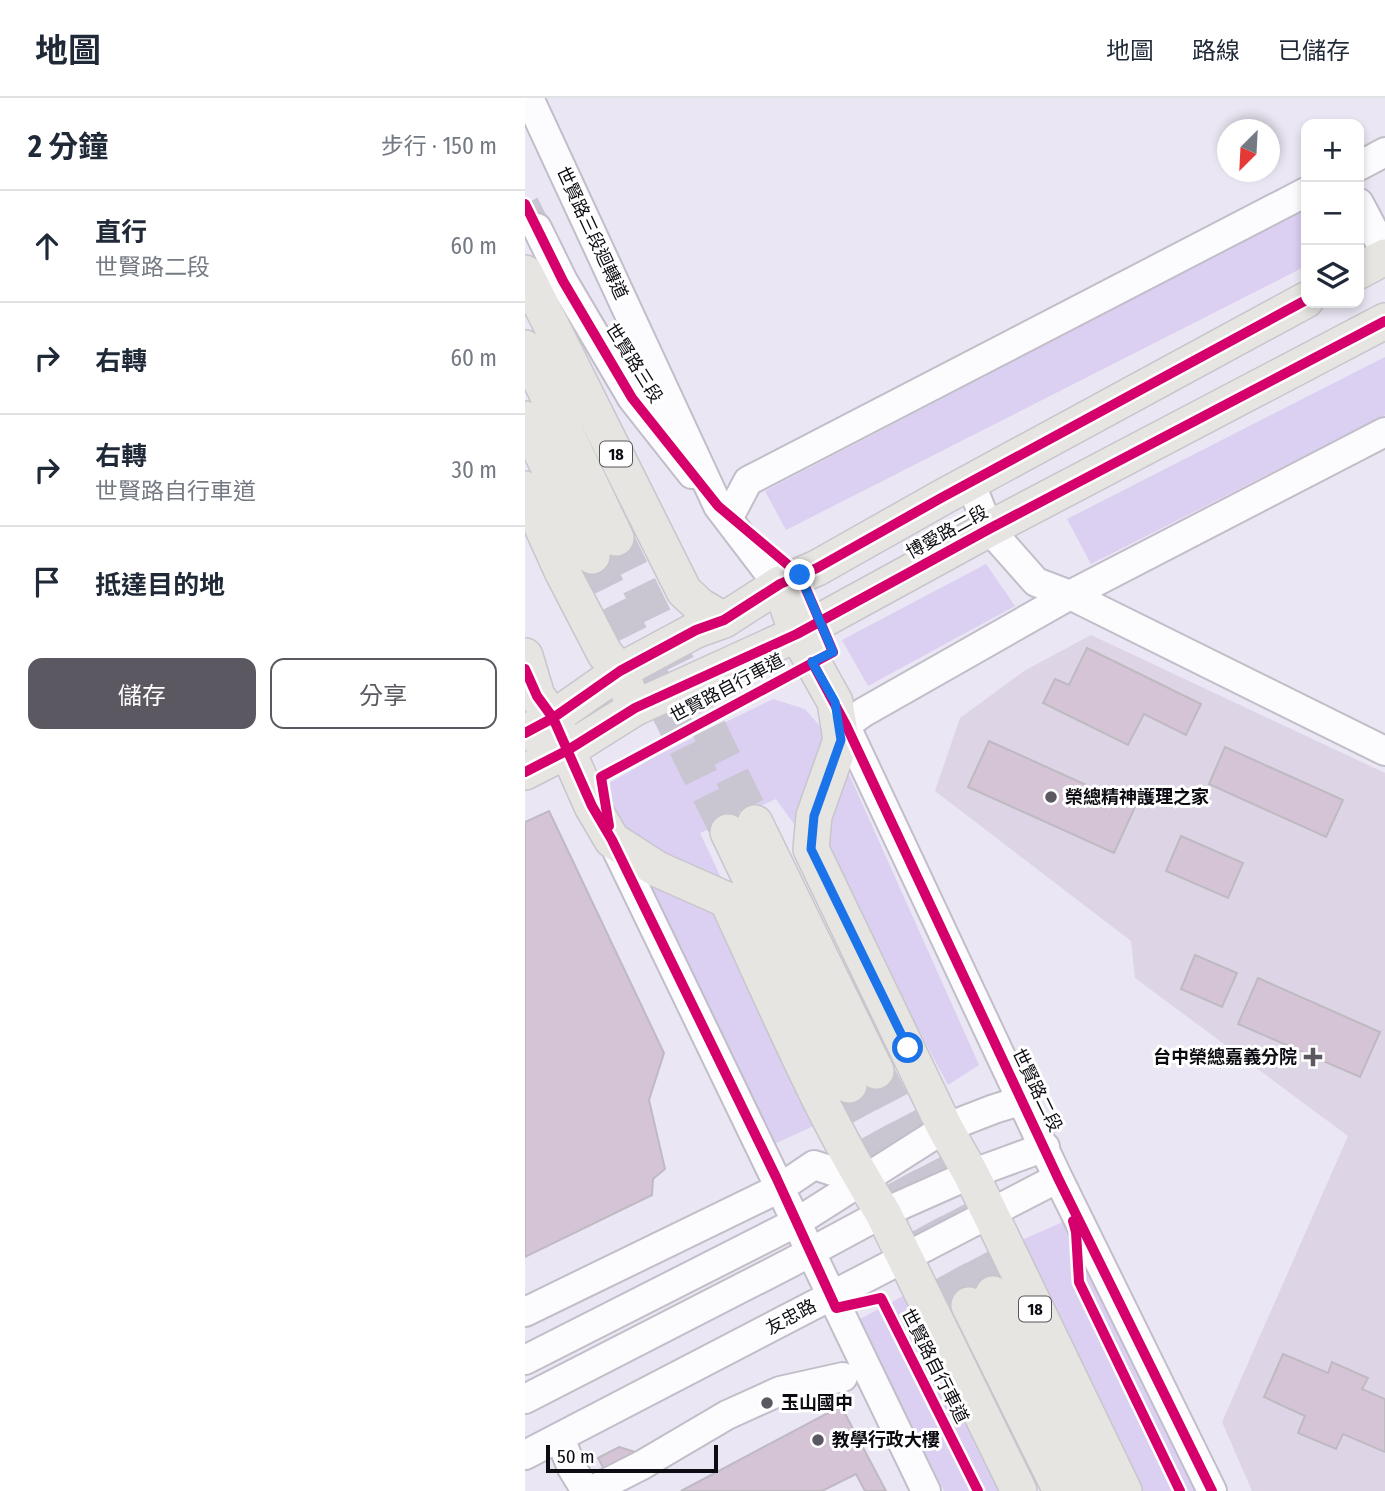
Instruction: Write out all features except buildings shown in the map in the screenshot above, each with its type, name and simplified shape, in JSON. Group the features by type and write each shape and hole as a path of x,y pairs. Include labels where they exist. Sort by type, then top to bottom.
{"main road":[{"path":"1364,268 1385,255"},
{"name":"18","path":"525,273 684,591 701,606 724,620"},
{"name":"博愛路二段","path":"539,726 620,671 696,630 724,620 780,584 817,568 1301,303"},
{"name":"博愛路二段","path":"525,772 568,750 635,709 797,634 989,529 1385,321"},
{"name":"18","path":"525,348 590,555 605,654 620,671"},
{"path":"525,419 590,555"},
{"name":"18","path":"525,489 590,555"},
{"path":"780,584 797,634 840,714"},
{"path":"525,656 539,726 568,750 592,806 612,840 657,869 726,900 819,1100 883,1213 1019,1491"},
{"path":"620,671 635,709"},
{"name":"18","path":"840,714 841,740 814,816 811,849 1124,1491"},
{"path":"742,827 862,1078"},
{"name":"18","path":"1061,1491 981,1300 1090,1491"}],"street":[{"name":"世賢路三段迴轉道","path":"530,98 723,512"},
{"path":"1364,163 1385,152"},
{"path":"723,512 748,481 1301,195"},
{"path":"1364,213 1385,255"},
{"name":"世賢路三段","path":"537,228 563,281 632,398 780,584"},
{"path":"840,714 864,712 1070,595 1385,432"},
{"path":"970,482 989,529 1036,582 1070,595 1385,751"},
{"name":"世賢路二段","path":"840,714 1058,1178 1212,1491"},
{"path":"612,840 926,1491"},
{"path":"525,1360 797,1222 945,1128 1023,1100"},
{"path":"525,1399 883,1213 971,1174 1045,1147"},
{"path":"525,1311 781,1188 814,1165 863,1181"},
{"name":"友忠路","path":"525,1455 1058,1178"},
{"path":"591,1491 642,1465 727,1415 781,1391 843,1377"},
{"path":"560,1438 572,1468 586,1491"}],"shaded area":[{"path":"1301,211 1301,269 786,530 765,491"},
{"path":"1385,357 1385,415 1091,564 1067,519"},
{"path":"986,564 1015,606 868,686 842,640"},
{"name":"台中榮總嘉義分院","path":"1091,635 1385,773 1385,1491 1252,1491 1222,1422 1348,1136 1135,978 1131,941 935,791 960,718 1024,671"},
{"path":"773,699 805,709 831,739 794,824 776,799 700,833 724,884 632,841 604,786 660,754"},
{"path":"844,763 979,1065 948,1085 820,845"},
{"path":"635,865 719,906 818,1124 774,1144"},
{"path":"1065,1221 1195,1491 1140,1491 1022,1240"},
{"path":"903,1296 1002,1491 944,1491 860,1319"}],"tunnel":[{"path":"525,204 537,228"},
{"path":"616,538 755,823"},
{"path":"592,556 728,832"},
{"path":"876,1071 993,1294"},
{"path":"849,1085 969,1305"}],"cycle path":[{"name":"世賢路自行車道","path":"525,204 563,281 632,398 718,506 800,575 833,652 601,777 609,826"},
{"path":"525,733 553,718 620,671 696,630 724,620 780,584 817,568 1301,303"},
{"name":"世賢路自行車道","path":"525,772 568,750 635,708 797,634 989,529 1385,321"},
{"path":"812,662 846,725 1058,1178 1212,1491"},
{"name":"世賢路自行車道","path":"525,669 537,696 553,718 592,806 612,840 776,1177 836,1308 881,1298 978,1491"},
{"path":"1073,1221 1079,1282 1180,1491"}],"place":[{"name":"榮總精神護理之家","path":"1051,797"},
{"name":"台中榮總嘉義分院","path":"1313,1057"},
{"name":"玉山國中","path":"767,1403"},
{"name":"教學行政大樓","path":"818,1440"}],"route":[{"path":"800,575 833,652 812,662 835,702 841,740 814,816 811,849 908,1048"}]}
